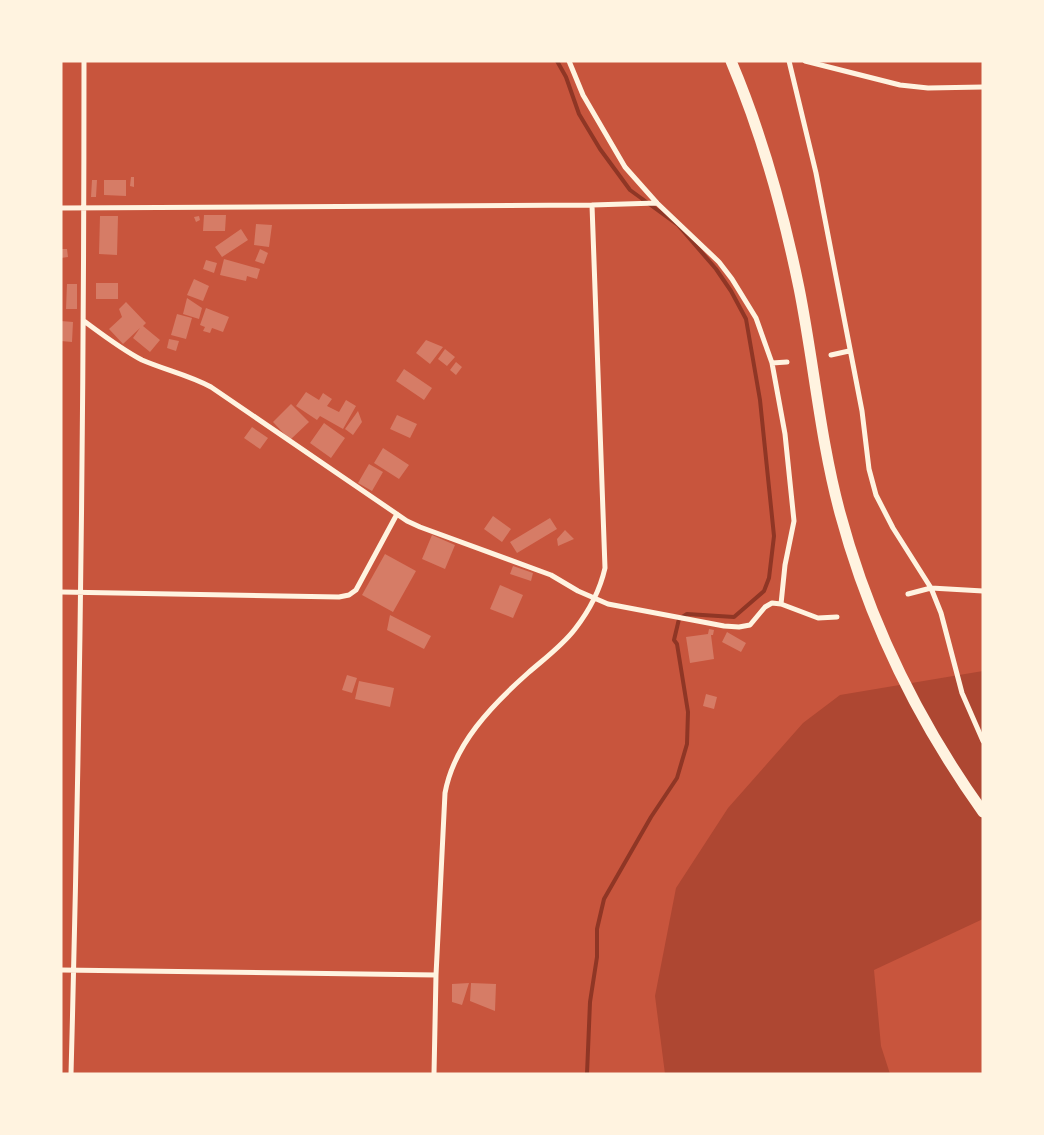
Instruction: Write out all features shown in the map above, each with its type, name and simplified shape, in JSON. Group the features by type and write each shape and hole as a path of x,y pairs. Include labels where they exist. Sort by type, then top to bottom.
{"highway":[{"path":"731,61 750,107 775,184 799,288 831,476 840,513 861,580 889,651 921,715 983,812"}],"street":[{"path":"71,1074 81,592 84,61"},
{"path":"569,61 583,95 625,167 657,202 704,246 732,279 756,318 772,363 785,434 794,521 785,565 781,604"},
{"path":"789,61 816,173 862,411 869,469 876,495 893,528 931,588 941,613 962,693 983,742"},
{"path":"805,61 900,85 928,88 983,87"},
{"path":"61,208 592,205 657,202"},
{"path":"434,1074 436,975 445,793 448,778 464,744 473,731 518,681 564,642 576,628 594,599 602,582 605,568 592,205"},
{"path":"84,321 143,360 196,378 397,514 420,527 551,576 594,599 620,607 724,626 739,627 750,625 765,607 772,604 781,604 818,618 838,617"},
{"path":"831,354 849,350"},
{"path":"772,363 788,362"},
{"path":"61,592 339,597 349,595 356,590 397,514"},
{"path":"908,594 931,588 983,591"},
{"path":"61,970 436,975"}],"shaded area":[{"path":"983,671 983,919 874,970 881,1046 890,1074 665,1074 655,996 676,888 728,808 803,723 840,695"}],"building":[{"path":"131,177 134,177 134,187 130,186"},
{"path":"92,180 97,180 96,197 91,197"},
{"path":"104,180 126,180 126,196 104,195"},
{"path":"204,215 226,215 225,231 203,231"},
{"path":"100,216 118,216 117,255 99,254"},
{"path":"199,216 200,220 196,222 194,217"},
{"path":"256,224 272,225 269,247 254,245"},
{"path":"241,229 248,240 222,257 215,247"},
{"path":"61,249 67,249 68,257 61,258"},
{"path":"260,249 268,253 264,264 255,261"},
{"path":"224,259 260,269 257,279 247,276 246,281 220,275"},
{"path":"206,260 217,263 214,273 203,269"},
{"path":"194,279 209,286 203,301 187,295"},
{"path":"96,283 118,283 118,299 96,299"},
{"path":"67,284 77,284 77,309 66,309"},
{"path":"187,298 202,308 199,319 183,314"},
{"path":"126,302 146,323 143,326 160,340 150,352 133,338 140,328 123,344 109,329 122,317 119,309"},
{"path":"206,308 229,317 223,332 212,328 210,333 203,331 205,327 200,325"},
{"path":"177,314 192,318 186,339 171,335"},
{"path":"61,321 73,322 72,342 61,341"},
{"path":"169,339 179,341 176,351 167,348"},
{"path":"426,340 443,347 430,364 416,353"},
{"path":"445,349 455,357 447,366 438,359"},
{"path":"456,362 462,367 456,375 450,370"},
{"path":"404,369 432,388 424,400 396,381"},
{"path":"306,392 319,400 323,393 332,399 327,406 339,412 346,400 356,406 343,429 320,416 317,420 296,406"},
{"path":"291,404 309,422 290,440 273,422"},
{"path":"358,411 362,422 353,435 345,429"},
{"path":"397,415 417,424 410,438 390,429"},
{"path":"324,423 345,438 331,458 310,443"},
{"path":"252,427 268,438 260,449 244,438"},
{"path":"383,448 409,465 399,479 374,463"},
{"path":"369,464 383,472 372,491 358,483"},
{"path":"493,516 511,529 502,542 484,529"},
{"path":"550,518 557,529 517,553 510,542"},
{"path":"565,530 574,539 558,546 557,539"},
{"path":"432,535 455,545 445,569 422,559"},
{"path":"385,554 416,571 393,612 362,595"},
{"path":"513,566 533,573 531,581 510,574"},
{"path":"500,585 523,595 513,618 490,609"},
{"path":"390,615 431,636 424,649 387,630"},
{"path":"709,629 714,630 713,635 711,635 714,659 690,663 686,637 708,634"},
{"path":"727,632 746,643 741,652 722,642"},
{"path":"347,675 357,678 352,693 342,690"},
{"path":"359,681 394,688 390,707 355,699"},
{"path":"706,694 717,697 714,709 703,706"},
{"path":"469,983 462,1005 452,1002 452,984"},
{"path":"471,983 496,984 495,1011 470,1001"}],"waterway":[{"path":"557,61 566,77 579,114 600,149 630,190 678,225 716,269 731,291 746,319 760,400 774,536 769,578 764,591 734,617 687,614 679,619 674,640 677,644 688,712 687,744 677,778 651,817 604,899 597,929 597,957 590,1002 587,1074"}]}
